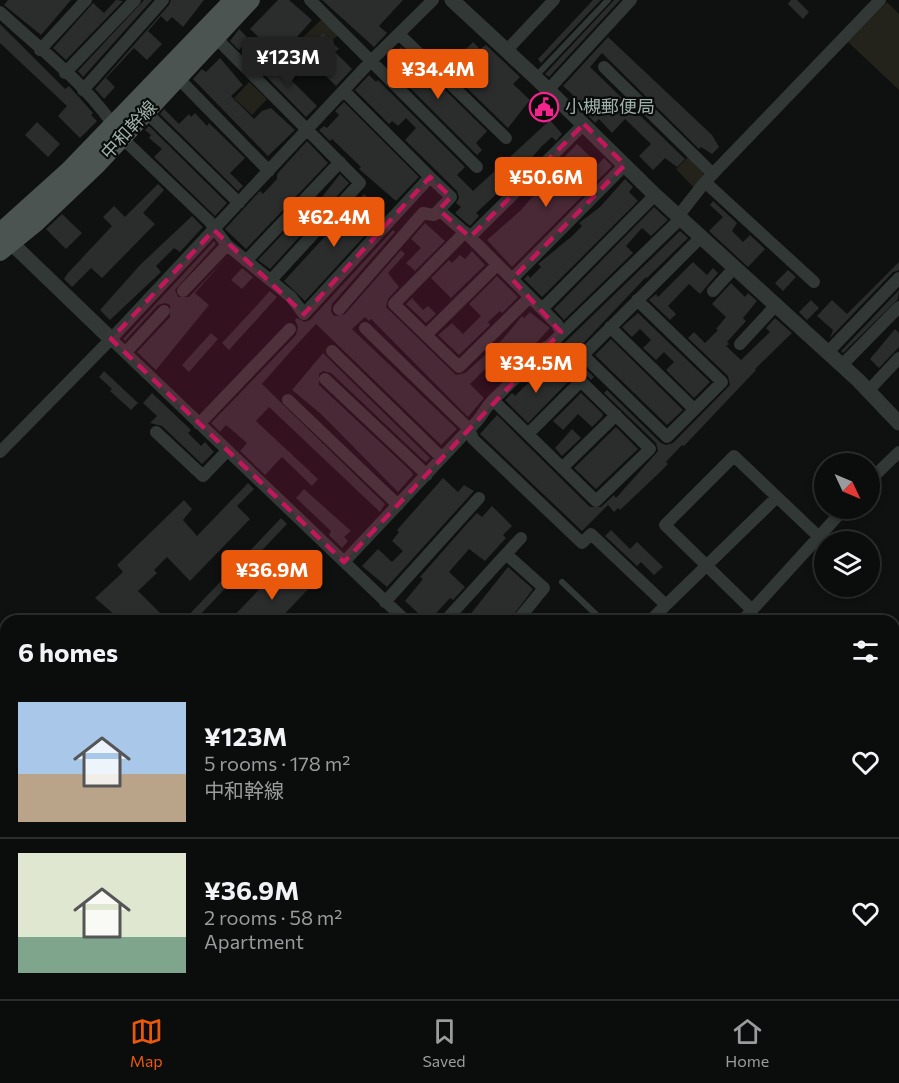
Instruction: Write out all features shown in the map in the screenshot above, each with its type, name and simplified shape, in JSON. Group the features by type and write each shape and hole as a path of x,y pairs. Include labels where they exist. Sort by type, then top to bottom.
{"main road":[{"name":"中和幹線","path":"3,240 96,166 117,130 234,0"},
{"name":"中和幹線","path":"117,130 146,112 251,0"}],"street":[{"path":"40,50 86,0"},
{"path":"65,73 135,0"},
{"path":"83,90 163,0"},
{"path":"310,0 477,167"},
{"path":"0,452 111,339 371,61 433,0"},
{"path":"452,0 549,89 655,195 842,365 899,423"},
{"path":"507,50 554,0"},
{"path":"549,89 631,0"},
{"path":"344,562 469,429 482,419 484,409 561,332 569,330 676,223 679,215 709,178 880,0"},
{"path":"0,12 83,90 117,130 209,221 226,244 291,297 304,314 430,177"},
{"path":"399,34 506,138"},
{"path":"215,37 360,183 272,280"},
{"path":"604,67 709,178 814,282"},
{"path":"178,78 269,171"},
{"path":"339,309 423,213 434,215 451,197 344,91"},
{"path":"146,112 239,203"},
{"path":"530,297 459,367 394,304 584,124"},
{"path":"246,261 340,162"},
{"path":"512,279 625,165"},
{"path":"542,309 655,195"},
{"path":"439,210 468,235 542,309 561,332"},
{"path":"637,300 722,381 667,436 582,355 637,300 701,237"},
{"path":"3,240 126,352 399,615"},
{"path":"183,291 226,244"},
{"path":"426,335 497,265"},
{"path":"713,291 735,267"},
{"path":"828,352 899,278"},
{"path":"740,344 776,305"},
{"path":"842,365 899,307"},
{"path":"126,352 164,311"},
{"path":"610,327 694,409"},
{"path":"365,328 469,429 473,439 582,543 591,534 666,605"},
{"path":"199,424 290,329"},
{"path":"493,400 596,501 650,449 546,347"},
{"path":"332,351 442,458"},
{"path":"868,390 899,357"},
{"path":"325,379 427,475"},
{"path":"528,434 581,381"},
{"path":"288,400 398,505"},
{"path":"562,468 616,416"},
{"path":"156,432 203,476 227,451"},
{"path":"880,470 899,452"},
{"path":"752,610 665,525 734,456 814,532"},
{"path":"656,615 708,567 777,497"},
{"path":"385,602 479,498"},
{"path":"824,531 835,519"},
{"path":"450,615 521,538"},
{"path":"747,615 814,542"},
{"path":"506,554 544,588 522,615"}],"lane":[{"path":"535,76 608,0"},
{"path":"562,582 597,615"}],"highlighted area":[{"path":"584,124 625,165 512,279 561,332 344,562 111,339 214,230 304,314 430,177 451,197 439,210 470,237"}],"shaded area":[{"path":"887,2 899,14 899,90 848,42"},
{"path":"322,19 338,35 317,55 301,39"},
{"path":"249,82 267,99 252,115 234,98"},
{"path":"689,156 703,170 703,177 694,188 676,169"}],"building":[{"path":"8,0 71,0 41,35 4,5"},
{"path":"116,0 123,1 66,60 53,48 93,3 104,13"},
{"path":"144,0 152,0 83,77 78,71"},
{"path":"171,0 204,0 183,27 172,17 167,22 161,16 148,31 162,44 147,60 134,48 106,78 115,87 104,99 95,89"},
{"path":"278,0 289,0 312,20 297,37 308,48 323,33 339,49 335,52 352,69 336,86 296,47 291,52 285,46 277,55 250,29"},
{"path":"322,0 403,0 379,26 387,33 374,47"},
{"path":"593,0 601,0 541,63 538,59"},
{"path":"614,0 620,0 549,77 545,74"},
{"path":"791,0 797,0 809,12 803,19 788,4"},
{"path":"0,24 65,89 69,86 93,113 91,115 97,121 80,138 58,116 67,106 0,43"},
{"path":"239,29 249,39 239,50 230,41"},
{"path":"608,37 712,135 719,147 712,154 701,147 699,149 602,53 590,67 685,159 677,167 665,158 653,170 639,156 651,144 625,119 612,133 599,119 595,123 571,97 573,95 563,86"},
{"path":"473,42 480,49 486,45 520,77 513,84 530,100 508,128 438,60 441,58 438,56 445,49 456,59"},
{"path":"401,47 487,131 476,143 482,150 477,155 390,68 396,62 390,56"},
{"path":"220,58 243,85 231,96 254,119 262,111 271,108 295,130 268,156 193,79 202,69 206,72"},
{"path":"269,58 317,106 306,117 259,69"},
{"path":"369,75 376,82 378,80 465,167 457,175 473,191 550,120 562,134 556,141 552,137 542,146 515,177 476,213 479,216 470,226 455,213 461,207 456,203 459,198 457,191 405,140 416,128 406,118 398,126 392,121 389,124 355,90"},
{"path":"344,102 419,177 396,201 359,169 361,167 332,139 330,141 319,130 324,126 327,128 339,115 335,111"},
{"path":"164,109 179,124 189,114 191,117 195,113 207,126 209,123 245,158 230,173 243,186 238,191 160,114"},
{"path":"37,122 60,144 48,157 25,135"},
{"path":"149,126 227,203 215,216 154,157 162,149 149,138 151,135 145,130"},
{"path":"307,141 328,163 246,249 225,229 260,191 263,194 277,179 277,174"},
{"path":"577,144 598,164 604,158 612,166 512,267 487,240 521,210 541,187 539,182 552,169 572,188 587,173 575,161 573,164 565,156"},
{"path":"340,174 349,183 270,269 258,260 312,203 315,206"},
{"path":"625,179 633,187 629,192 638,201 542,297 524,279 528,275 530,278 541,267 538,264 571,237 582,226 579,223 600,207"},
{"path":"158,184 164,190 143,213 155,224 102,278 91,268 72,287 64,279 112,226 103,217 114,206 125,217"},
{"path":"364,194 372,202 370,205 382,216 381,218 305,301 284,281"},
{"path":"713,201 737,223 732,231 743,242 750,235 765,249 748,267 709,231 723,217 710,205"},
{"path":"654,207 668,220 651,236 642,228 626,246 633,253 564,320 554,309"},
{"path":"62,214 82,233 66,249 46,229"},
{"path":"192,216 203,227 180,252 174,248 156,266 161,272 110,320 100,310 141,264"},
{"path":"425,223 445,241 415,271 406,263 421,248 411,239"},
{"path":"393,230 395,232 332,304 331,311 334,316 345,314 401,250 405,254 388,273 399,287 388,299 386,307 456,375 465,373 502,340 522,316 524,318 530,312 550,328 528,352 524,348 513,359 516,366 504,378 490,364 470,384 484,398 468,417 371,319 369,321 365,317 352,329 457,429 441,445 316,324 290,352 262,384 385,504 380,512 269,407 256,421 318,479 312,486 282,457 265,475 240,451 247,443 226,425 220,432 211,423 296,335 298,327 295,320 297,318 305,322 310,320"},
{"path":"680,231 688,238 646,277 577,350 575,358 594,377 591,380 559,348"},
{"path":"214,241 216,244 175,290 178,297 189,297 226,258 195,293 209,305 156,370 137,352 170,317 170,305 165,303 158,305 125,341 123,339"},
{"path":"472,251 485,265 451,298 431,278 449,260 452,263 460,255 465,259"},
{"path":"693,262 707,275 713,268 718,273 700,294 689,284 668,306 676,314 670,320 649,300 656,294 658,297"},
{"path":"899,262 899,270 893,272 830,338 833,330 817,316 832,300 847,314"},
{"path":"242,268 253,277 242,289 231,280"},
{"path":"788,270 796,277 783,291 775,283"},
{"path":"497,276 518,297 502,313 500,311 488,322 490,325 459,355 438,335 452,323 463,334 481,316 469,304"},
{"path":"731,283 745,297 748,293 757,301 743,318 746,321 727,342 729,344 726,346 741,360 770,332 766,328 775,318 792,333 755,369 684,446 682,445 666,462 668,464 620,510 618,508 614,512 608,505 582,531 480,434 497,415 590,507 601,507 614,495 616,498 658,451 656,443 604,393 607,390 661,443 666,445 673,443 730,385 728,376 688,338 694,332 705,343 718,330 716,329 726,317 712,304"},
{"path":"899,290 898,299 843,353 841,351"},
{"path":"270,291 277,297 229,350 222,343"},
{"path":"412,298 423,310 428,306 436,314 426,323 406,304"},
{"path":"811,300 819,308 807,320 799,312"},
{"path":"638,313 710,382 694,398 666,370 674,362 664,352 656,360 643,348 651,340 640,329 632,337 622,327"},
{"path":"895,329 899,333 899,347 879,368 870,359"},
{"path":"211,333 218,339 189,372 182,365"},
{"path":"611,339 683,410 667,425 595,355"},
{"path":"323,353 430,458 426,462 422,459 331,373 323,371 319,374 319,385 412,472 413,475 398,492 321,414 292,390"},
{"path":"539,367 551,379 557,373 569,381 528,423 505,400 512,393 515,396 534,377 531,374"},
{"path":"104,371 138,403 131,410 110,391 112,389 99,377"},
{"path":"152,393 191,430 188,433 201,446 205,442 214,452 202,464 162,426 150,423 157,416 143,403"},
{"path":"581,393 603,414 602,417 592,427 578,414 563,430 553,421"},
{"path":"616,427 638,449 596,489 574,468"},
{"path":"572,429 581,438 562,456 555,448"},
{"path":"443,478 458,492 464,485 474,491 387,587 362,566 378,549 392,562 403,551 392,541 399,532 397,530"},
{"path":"248,483 254,489 237,506 250,519 190,581 167,557 154,570 157,573 138,591 162,615 115,615 95,598 123,572 117,565 184,500 192,509 183,520 197,536"},
{"path":"304,489 351,531 344,537 348,541 342,548 329,535 331,531 296,498"},
{"path":"492,506 512,526 503,535 506,538 485,561 469,549 449,572 465,587 453,600 450,598 434,615 416,615 418,613 405,601 423,579 420,577 477,513 482,517"},
{"path":"281,518 287,524 200,615 189,615"},
{"path":"611,530 630,549 637,542 663,567 654,575 641,562 637,566 605,536"},
{"path":"508,567 533,589 514,615 470,615"},
{"path":"273,575 288,587 299,575 312,585 284,615 235,615"}],"place":[{"name":"小槻郵便局","path":"544,107"}]}
